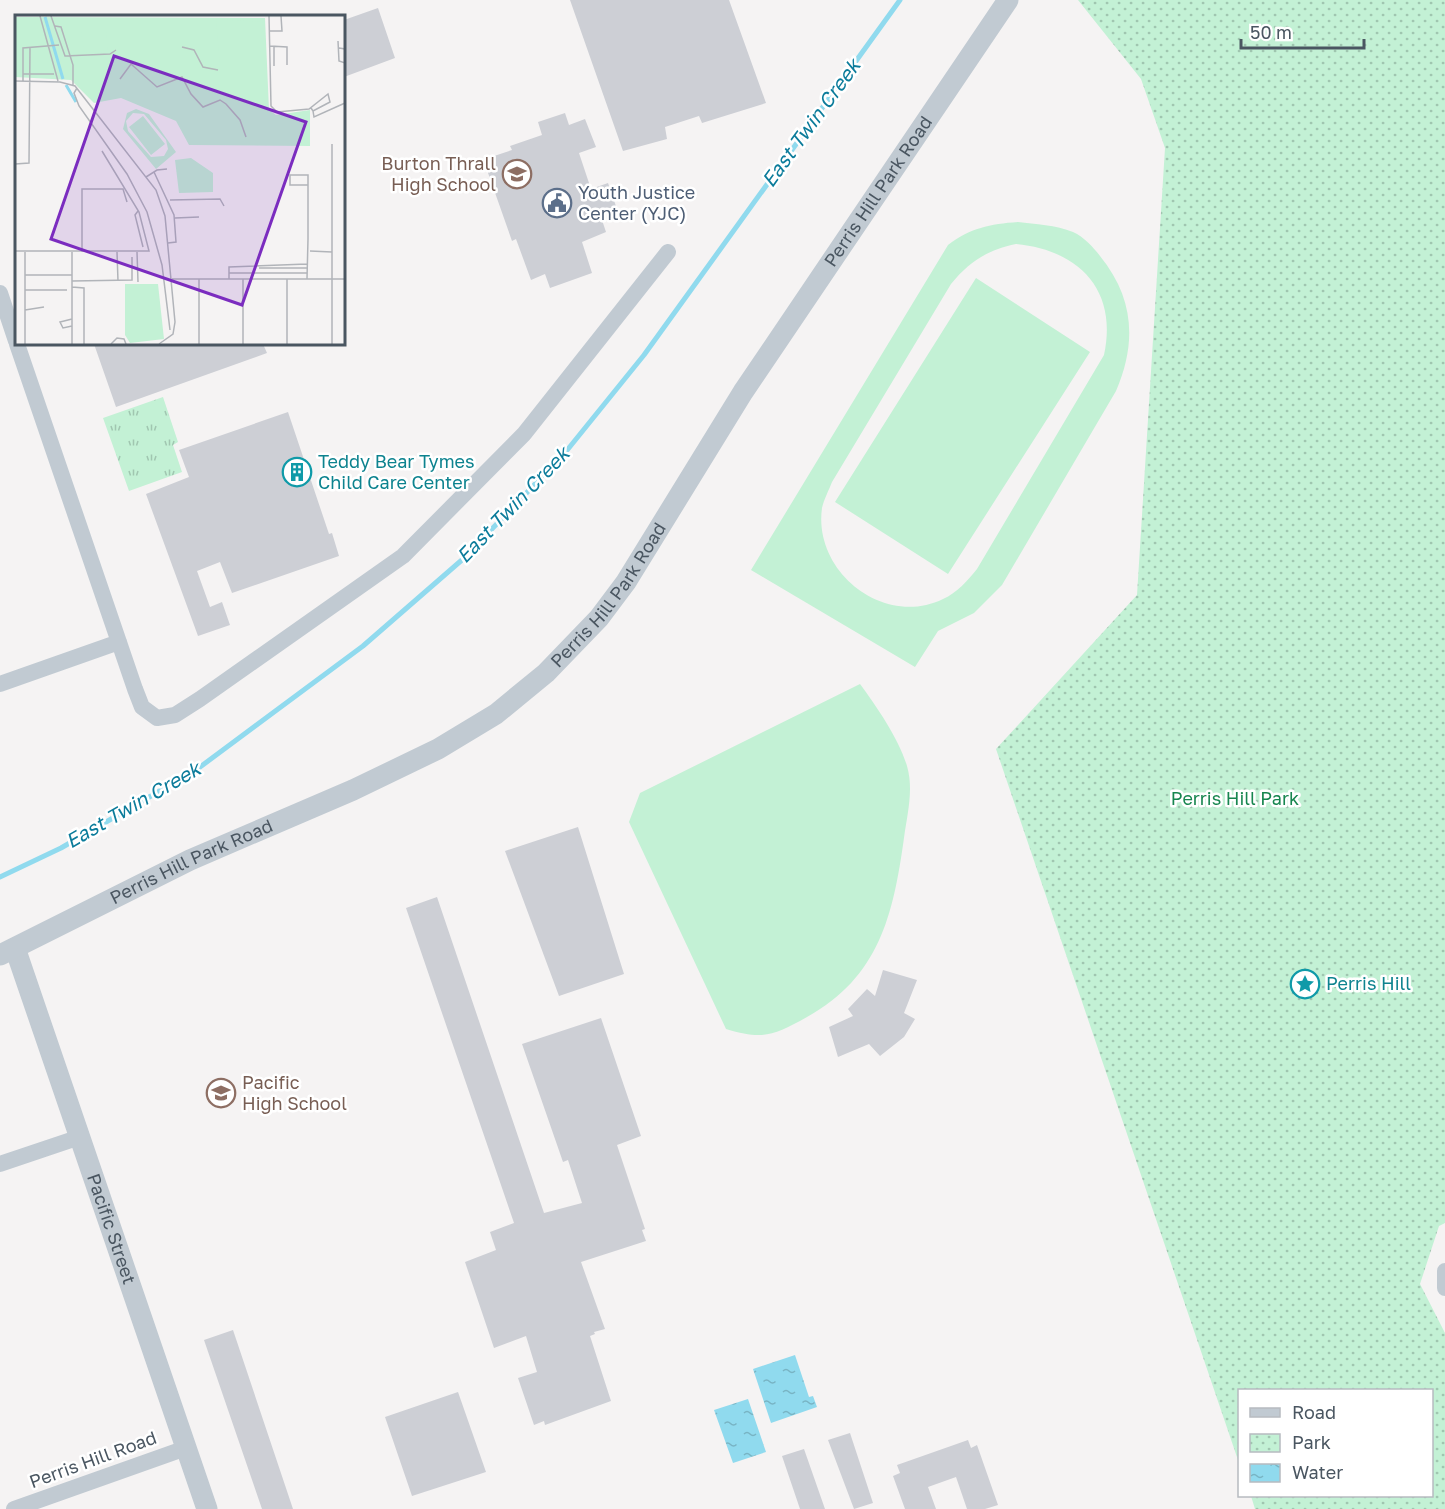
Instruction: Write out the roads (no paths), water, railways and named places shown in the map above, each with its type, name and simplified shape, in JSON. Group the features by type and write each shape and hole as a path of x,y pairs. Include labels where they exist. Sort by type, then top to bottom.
{"street":[{"name":"Perris Hill Park Road","path":"8,951 190,860 353,790 438,749 496,714 546,673 599,618 626,582 743,392 1008,0"},
{"path":"18,345 142,707 157,718 175,715 403,556 524,434 668,252"},
{"path":"0,293 15,336"},
{"path":"0,684 119,642"},
{"name":"Pacific Street","path":"8,951 80,1137 207,1509"},
{"path":"0,1164 80,1137"},
{"path":"1445,1271 1445,1288"},
{"name":"Perris Hill Road","path":"15,1509 186,1448"}],"water":[{"path":"795,1355 809,1397 813,1396 817,1407 771,1423 753,1369"},
{"path":"748,1399 766,1452 733,1463 714,1410"}],"waterway":[{"name":"East Twin Creek","path":"0,877 61,848 196,770 363,646 463,559 564,454 644,355 900,0"}],"place":[{"name":"Burton Thrall High School","path":"517,174"},
{"name":"Youth Justice Center (YJC)","path":"557,203"},
{"name":"Teddy Bear Tymes Child Care Center","path":"297,472"},
{"name":"Perris Hill","path":"1305,984"},
{"name":"Pacific High School","path":"221,1093"}],"park label":[{"name":"Perris Hill Park","path":"1235,799"}]}
